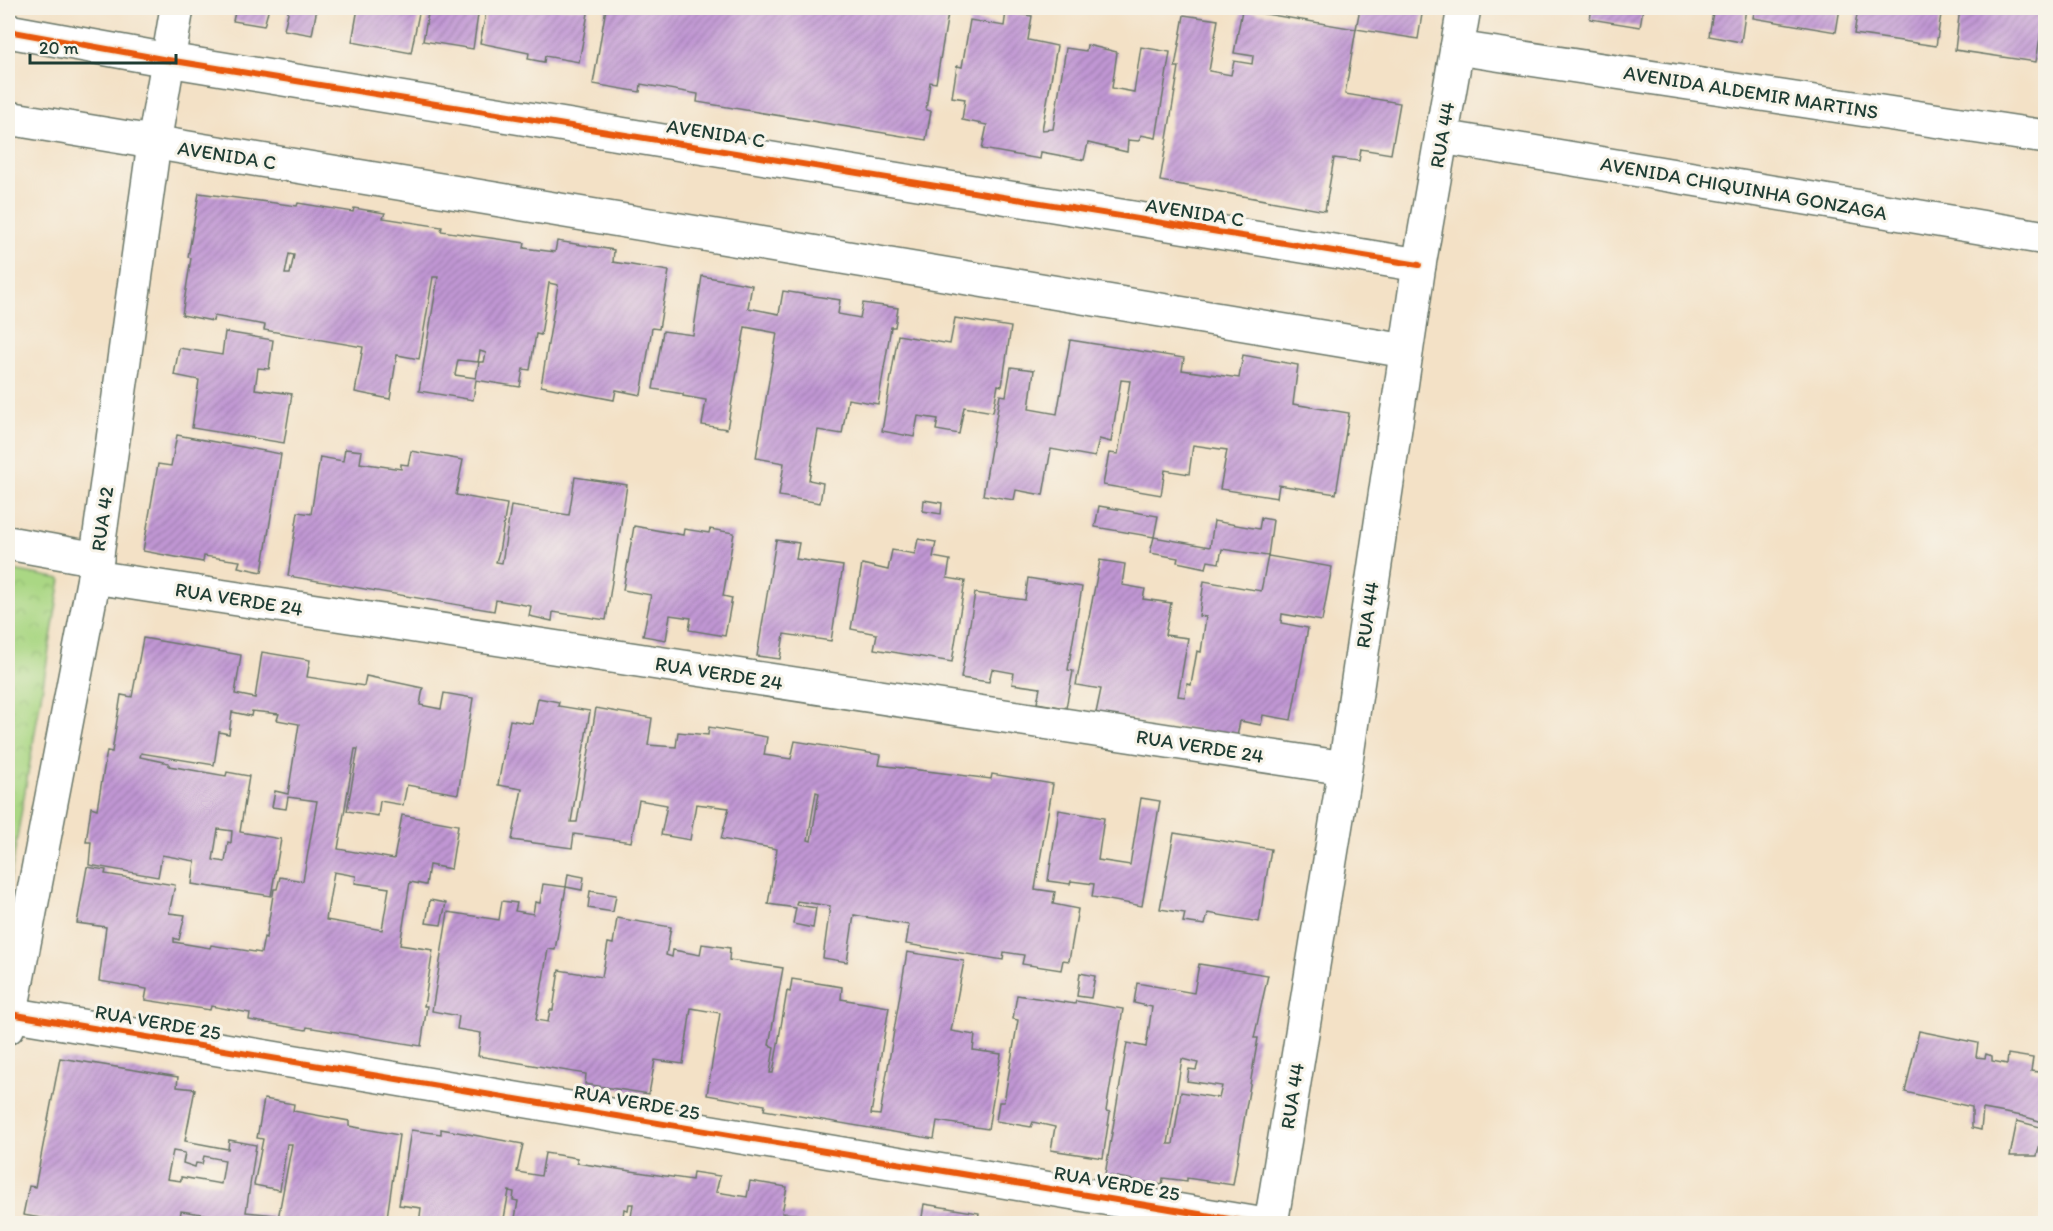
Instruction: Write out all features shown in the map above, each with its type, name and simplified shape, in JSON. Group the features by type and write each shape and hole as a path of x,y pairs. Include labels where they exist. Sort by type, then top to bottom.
{"street":[{"name":"RUA 42","path":"9,1020 95,568 154,143 177,8"},
{"name":"RUA 44","path":"1271,1224 1345,768 1419,265 1464,8"},
{"name":"AVENIDA C","path":"8,31 168,60 1419,265"},
{"name":"AVENIDA ALDEMIR MARTINS","path":"1457,48 2046,137"},
{"name":"AVENIDA C","path":"8,118 1406,351"},
{"name":"AVENIDA CHIQUINHA GONZAGA","path":"1442,137 2046,238"},
{"name":"RUA VERDE 24","path":"8,543 95,568 1345,768"},
{"name":"RUA VERDE 25","path":"9,1020 1259,1224"}],"green space":[{"path":"8,569 61,579 8,891"}],"building":[{"path":"236,8 269,8 264,26 233,21"},
{"path":"289,8 317,8 312,35 284,30"},
{"path":"358,8 420,8 411,53 352,42"},
{"path":"429,8 479,8 473,49 423,41"},
{"path":"487,8 589,8 579,62 545,56 544,62 528,59 529,53 480,43"},
{"path":"606,8 949,8 936,83 930,82 926,110 931,111 926,140 697,102 698,94 641,84 640,92 593,84"},
{"path":"1360,8 1423,8 1418,39 1356,29"},
{"path":"1592,8 1643,8 1640,27 1590,19"},
{"path":"1691,8 1746,8 1741,42 1709,36 1713,12"},
{"path":"1755,8 1840,8 1836,32 1753,18"},
{"path":"1858,8 1942,8 1936,46 1854,34"},
{"path":"1960,8 2046,8 2046,27 2042,26 2036,62 1955,50"},
{"path":"1242,10 1356,29 1345,94 1400,103 1391,154 1361,149 1359,161 1334,158 1325,211 1160,181 1179,67 1175,67 1184,15 1218,20 1209,71 1231,75 1234,61 1252,64 1253,56 1234,53"},
{"path":"1006,12 1032,16 1028,40 1057,46 1042,130 1053,129 1066,48 1086,51 1087,45 1117,52 1112,88 1134,92 1141,47 1170,52 1156,138 1141,135 1139,141 1128,140 1127,152 1088,143 1084,160 1041,152 1040,159 982,149 987,125 962,120 965,99 952,97 957,66 962,67 970,20 1004,26"},
{"path":"199,193 297,206 298,203 353,212 354,208 385,213 383,218 442,227 441,231 525,243 524,248 555,252 557,241 614,250 613,262 669,271 659,329 652,328 641,395 616,390 614,400 541,386 558,285 549,283 541,335 536,334 530,370 523,369 520,387 476,380 473,400 419,391 438,277 433,277 419,359 397,355 390,399 355,392 363,347 264,330 265,325 214,316 213,321 182,315 191,258 188,257","holes":["289,254 294,255 290,274 285,274","480,351 486,353 484,362 479,362 476,378 455,375 458,360 478,362"]},
{"path":"702,276 752,285 748,308 779,314 783,291 840,300 838,314 860,318 863,303 898,308 895,327 891,327 878,404 848,399 842,434 818,430 809,480 823,483 820,503 779,496 784,463 756,458 777,333 745,327 727,429 702,425 706,400 653,389 663,331 693,335"},
{"path":"955,318 1011,327 1002,386 998,385 993,412 964,407 959,434 936,430 938,419 918,416 914,437 882,431 898,335 950,344"},
{"path":"225,332 273,340 269,369 258,368 255,389 292,394 284,443 192,428 199,380 174,375 179,348 222,355"},
{"path":"1070,340 1184,358 1182,370 1239,378 1243,355 1298,365 1293,404 1349,413 1336,494 1279,485 1277,498 1220,489 1227,450 1193,445 1189,474 1165,470 1161,495 1103,485 1109,453 1118,454 1130,381 1121,380 1111,442 1099,439 1095,457 1051,449 1043,495 1016,490 1014,500 983,495 1000,395 1006,396 1011,367 1034,370 1029,409 1057,414"},
{"path":"177,435 281,454 262,572 238,567 240,561 204,556 203,562 143,551 158,464 171,466"},
{"path":"345,449 362,451 360,463 401,469 401,464 408,465 411,451 463,460 456,495 507,504 496,562 502,563 511,506 569,515 575,477 627,485 606,620 553,612 552,621 529,616 531,606 496,600 494,611 288,576 298,512 311,514 320,457 343,461"},
{"path":"924,500 942,503 941,514 923,511"},
{"path":"1099,506 1158,516 1154,537 1095,527"},
{"path":"1261,518 1273,520 1268,556 1222,549 1219,563 1208,561 1206,568 1177,562 1178,558 1150,553 1154,537 1210,547 1214,521 1259,529"},
{"path":"634,526 683,535 684,529 709,533 710,529 734,533 723,596 732,598 725,636 689,630 691,618 670,615 666,640 643,636 651,595 623,590"},
{"path":"918,539 936,542 933,557 950,560 947,578 965,581 952,662 874,649 877,634 851,629 862,564 888,570 892,550 915,554"},
{"path":"776,540 799,543 796,559 843,566 831,641 784,634 780,659 757,656"},
{"path":"1268,556 1332,567 1322,621 1282,614 1281,623 1308,628 1291,720 1263,715 1261,725 1240,721 1237,737 1096,713 1101,689 1076,685 1100,560 1125,564 1122,585 1145,589 1143,599 1171,603 1165,635 1188,638 1178,696 1185,697 1187,684 1191,685 1197,651 1201,652 1206,617 1199,616 1204,581 1261,591"},
{"path":"1028,578 1082,587 1068,670 1073,671 1066,708 1037,703 1040,688 1012,684 1014,673 992,669 989,682 961,678 975,593 1025,600"},
{"path":"143,638 241,655 235,694 255,698 262,652 310,660 307,677 364,686 366,676 423,688 420,705 441,709 444,693 473,698 458,794 407,785 403,805 380,801 378,816 347,811 358,749 355,749 338,849 394,859 402,815 458,825 451,869 429,865 426,885 410,882 400,945 433,950 424,1006 427,1006 421,1046 249,1020 250,1013 211,1006 210,1010 145,1000 147,989 99,981 106,927 77,923 87,867 106,870 105,874 175,885 169,913 185,915 179,940 174,938 174,942 261,953 264,937 266,938 274,889 277,889 280,877 303,881 317,801 288,797 286,809 272,807 275,791 288,794 299,724 277,720 279,714 252,711 251,716 232,712 229,734 219,732 214,765 141,753 140,757 169,763 169,766 226,776 227,772 249,776 240,832 281,839 271,896 192,884 195,861 162,855 158,877 89,865 91,842 86,842 91,807 97,809 107,751 112,752 121,695 132,697","holes":["218,829 232,831 225,862 213,860","334,872 356,876 355,883 389,888 382,930 326,920"]},
{"path":"538,698 559,702 558,706 590,711 571,822 577,822 596,708 652,718 648,745 676,747 678,732 708,735 709,727 767,737 764,755 791,759 795,741 881,755 879,765 991,779 992,774 1053,784 1035,889 1055,892 1053,904 1078,909 1069,961 1063,960 1061,970 1022,964 1024,955 1004,952 1003,960 906,944 909,925 854,915 847,962 823,958 830,906 797,901 796,905 816,908 813,928 793,924 796,908 768,904 777,849 721,839 729,808 696,804 690,840 661,835 667,805 639,800 631,842 574,834 572,848 512,840 522,789 498,785 510,720 533,724","holes":["816,792 819,793 811,841 808,840"]},
{"path":"1141,798 1160,801 1142,906 1092,897 1094,884 1048,881 1059,810 1104,818 1098,860 1130,865"},
{"path":"1174,833 1271,849 1259,922 1208,913 1205,925 1183,922 1185,913 1160,909"},
{"path":"568,874 584,877 582,890 566,887"},
{"path":"543,884 566,887 555,950 548,949 536,1020 548,1022 550,1010 553,1010 559,970 602,977 608,943 613,944 617,918 671,927 666,955 672,957 673,950 700,955 702,944 730,948 729,960 783,968 769,1045 774,1047 770,1073 773,1073 787,991 790,992 792,979 842,987 841,999 889,1007 871,1114 880,1115 907,952 964,961 951,1031 975,1035 973,1050 1001,1054 988,1129 937,1121 934,1139 764,1110 765,1105 707,1095 720,1013 691,1008 683,1064 655,1060 649,1094 585,1084 586,1074 478,1056 481,1033 457,1029 459,1016 432,1011 448,912 499,920 502,901 517,903 515,911 533,914 535,902 540,903"},
{"path":"590,891 616,895 613,912 588,908"},
{"path":"430,900 446,903 441,925 426,923"},
{"path":"1199,964 1268,975 1254,1038 1258,1038 1233,1185 1187,1178 1187,1181 1163,1178 1162,1185 1105,1175 1127,1043 1146,1047 1152,1007 1134,1003 1137,983 1194,993","holes":["1182,1059 1198,1063 1196,1070 1189,1069 1187,1081 1222,1086 1219,1098 1181,1092 1173,1144 1168,1144"]},
{"path":"1080,973 1095,976 1091,998 1077,996"},
{"path":"1017,995 1123,1009 1106,1111 1110,1112 1103,1158 1051,1150 1055,1127 1033,1122 1031,1127 996,1121 999,1102 1004,1102 1018,1020 1013,1019"},
{"path":"1919,1031 1978,1043 1976,1057 1985,1058 1986,1054 1992,1056 1992,1061 2007,1064 2008,1054 2033,1058 2031,1071 2046,1073 2046,1123 1983,1109 1981,1130 1972,1128 1972,1107 1905,1092"},
{"path":"60,1058 178,1077 177,1087 195,1089 185,1141 228,1149 229,1140 256,1145 246,1212 274,1215 273,1224 215,1224 216,1216 181,1211 179,1224 75,1224 23,1215 29,1186 35,1187","holes":["173,1151 185,1153 183,1163 195,1167 196,1163 202,1164 204,1156 225,1160 221,1184 181,1177 181,1181 167,1179"]},
{"path":"264,1099 294,1104 293,1111 349,1121 349,1126 399,1135 386,1224 277,1224 292,1144 287,1144 280,1190 254,1185 263,1139 257,1138"},
{"path":"2017,1121 2044,1128 2037,1156 2010,1156"},
{"path":"441,1129 523,1144 517,1172 541,1176 545,1153 577,1158 577,1163 692,1180 693,1172 720,1176 716,1192 747,1197 750,1181 787,1187 782,1213 804,1215 803,1224 630,1224 633,1204 629,1204 628,1210 624,1209 622,1224 514,1224 518,1201 513,1200 514,1192 509,1191 503,1224 419,1224 421,1208 399,1205 411,1130 441,1134"},
{"path":"924,1204 979,1213 978,1219 996,1224 921,1224"}],"cycle path":[{"path":"8,31 168,60 1419,265"},
{"path":"10,1014 1259,1224"}]}
